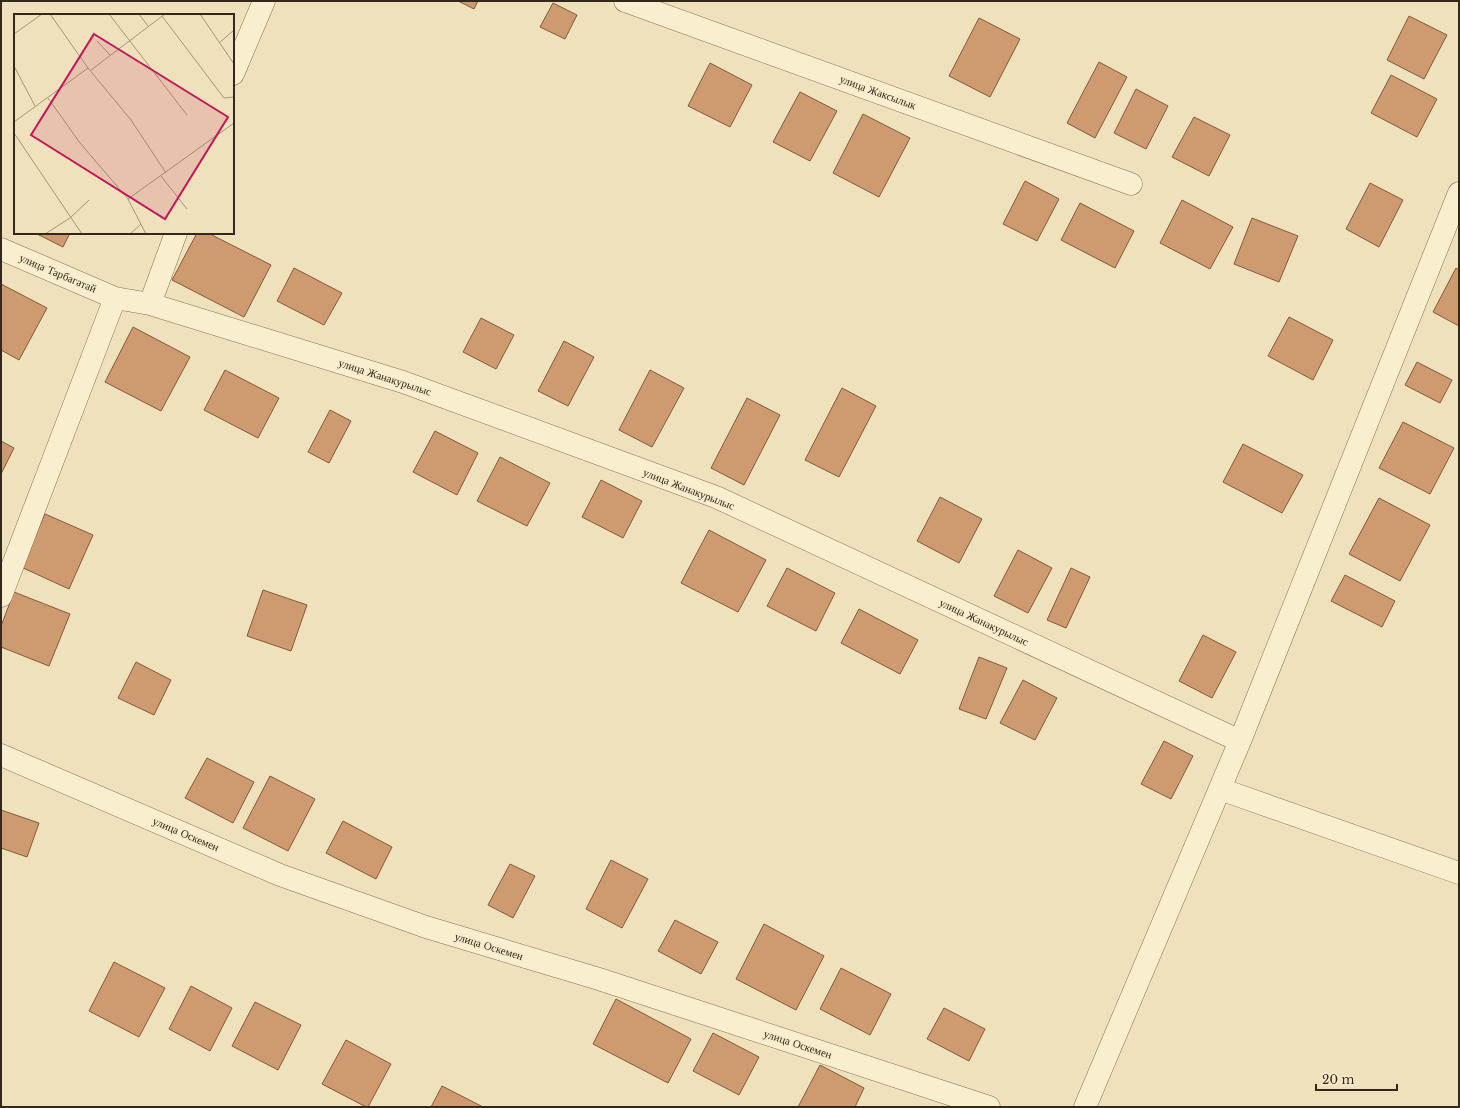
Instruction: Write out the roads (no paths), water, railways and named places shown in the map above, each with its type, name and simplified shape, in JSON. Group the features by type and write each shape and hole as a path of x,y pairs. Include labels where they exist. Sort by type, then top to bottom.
{"street":[{"path":"234,72 264,1"},
{"name":"улица Жаксылык","path":"625,1 1131,184"},
{"path":"1085,1107 1240,741 1459,193"},
{"path":"150,304 176,234"},
{"name":"улица Тарбагатай","path":"1,249 115,298"},
{"path":"1,596 115,298"},
{"name":"улица Жанакурылыс","path":"115,298 150,304 403,382 716,497 1240,741"},
{"name":"улица Оскемен","path":"1,755 280,875 419,925 599,979 989,1107"},
{"path":"1220,789 1459,873"}]}
